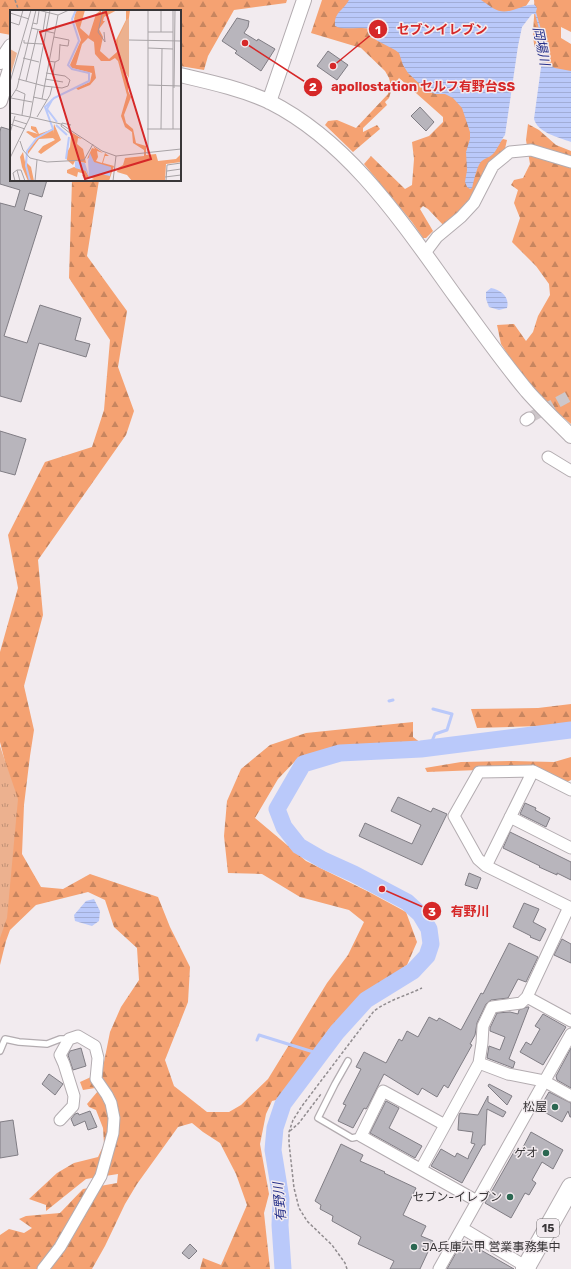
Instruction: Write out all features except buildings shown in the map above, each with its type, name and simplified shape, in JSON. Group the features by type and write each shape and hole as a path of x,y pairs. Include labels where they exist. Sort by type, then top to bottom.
{"main road":[{"name":"15","path":"528,1268 571,1187"}],"street":[{"path":"269,102 304,0"},
{"path":"0,45 10,46"},
{"path":"0,62 10,47"},
{"path":"0,101 10,69"},
{"path":"181,75 227,87 269,102 296,118 325,139 377,190 517,378 539,404 571,436"},
{"path":"425,253 437,236 461,217 474,203 492,166 510,152 531,150 571,162"},
{"path":"548,458 571,471"},
{"path":"421,1169 479,1063 483,1026 492,1007 521,1003 526,998 570,908 486,866 478,859 454,816 479,772 533,771 571,790"},
{"path":"486,866 533,771"},
{"path":"510,817 571,848"},
{"path":"526,998 571,1021"},
{"path":"439,1269 571,1034"},
{"path":"43,1269 60,1247 101,1176 113,1133 114,1118 111,1103 96,1079 98,1058 95,1046 78,1036 69,1039 60,1055 74,1096 73,1106 60,1120"},
{"path":"479,1063 508,1074 544,1081 571,1096"},
{"path":"445,1125 383,1091 361,1136 477,1201"},
{"path":"462,1228 528,1268"}],"lane":[{"path":"0,1051 5,1039 19,1042 47,1044 60,1039 69,1039"},
{"path":"348,1061 318,1118 352,1138 361,1136"}],"path":[{"path":"15,0 19,10"},
{"path":"289,1132 299,1123 329,1083 335,1084"}],"green space":[{"path":"0,0 287,0 286,3 234,10 208,56 204,70 181,66 181,10 10,10 10,35 0,33"},
{"path":"322,0 362,0 380,35 459,93 482,156 503,139 507,140 504,153 472,201 445,227 428,209 423,206 420,209 433,231 426,238 423,238 412,222 364,164 371,156 405,189 412,185 414,159 412,142 429,136 443,122 443,117 399,78 392,88 389,98 385,102 387,105 363,128 363,132 377,125 380,129 353,152 325,125 328,121 337,120 356,128 388,94 390,82 385,71 361,48 311,33"},
{"path":"430,0 530,0 524,9 501,16"},
{"path":"534,0 571,0 571,32 561,27 561,38 571,44 571,75 550,70 536,50 533,39"},
{"path":"528,124 539,130 556,145 571,151 571,424 545,402 518,370 501,344 497,325 514,324 526,341 533,332 538,316 550,295 549,284 536,266 512,242 520,218 514,203 518,190 511,185 514,180 523,178 530,164 526,140"},
{"path":"72,181 99,181 87,256 127,311 118,367 134,411 126,435 38,560 43,615 24,686 34,730 24,805 22,854 41,887 63,889 90,874 158,897 170,927 190,967 188,1002 165,1060 174,1086 207,1112 229,1112 241,1105 268,1079 327,983 348,955 364,922 349,910 300,897 262,874 228,873 224,836 227,801 241,769 270,745 306,733 413,722 413,737 421,743 333,751 299,757 278,779 255,818 306,861 406,912 417,942 407,965 378,987 329,1029 280,1099 272,1101 266,1114 260,1144 269,1194 264,1213 270,1269 200,1269 203,1258 221,1265 247,1205 236,1174 220,1143 192,1123 178,1127 137,1184 125,1204 92,1269 0,1269 0,1235 9,1229 24,1233 32,1228 19,1219 26,1216 60,1213 83,1189 117,1183 118,1174 86,1179 46,1211 46,1205 29,1199 57,1173 74,1163 98,1157 104,1144 103,1128 96,1110 89,1107 87,1104 98,1091 95,1088 83,1090 80,1082 102,1072 110,1032 121,1007 139,980 137,948 114,927 105,900 88,892 36,905 10,930 0,965 0,793 10,782 0,742 0,652 18,588 8,535 45,462 92,447 104,410 110,340 69,278"},
{"path":"571,704 571,725 477,728 471,709 538,708"},
{"path":"0,746 18,799 7,918 0,938"},
{"path":"571,757 571,780 565,783 532,768 427,772 425,768 461,762 554,762"}],"water":[{"name":"岡場川","path":"349,0 481,0 499,11 513,10 529,5 535,5 537,8 536,12 542,33 545,62 555,68 571,71 571,142 544,131 536,124 534,119 542,60 539,29 535,14 532,14 522,27 505,135 493,154 480,163 472,188 470,189 467,187 465,182 467,170 466,152 470,139 470,132 462,108 453,98 445,94 435,94 426,90 408,73 403,65 399,53 376,40 369,29 343,28 335,26 337,15"},
{"path":"491,288 498,290 506,297 508,304 507,308 499,310 489,307 486,299 486,292"},
{"path":"94,899 100,911 99,921 92,926 75,921 74,915 86,901"}],"waterway":[{"path":"389,701 393,700"},
{"path":"433,709 452,714 447,730 435,734 432,741 433,747"},
{"name":"有野川","path":"283,1269 280,1225 281,1199 273,1150 275,1128 283,1104 337,1032 366,1000 413,971 427,956 431,944 429,929 420,914 407,902 354,874 323,860 299,846 284,827 277,809 303,764 340,753 421,749 571,730"},
{"path":"257,1040 259,1035 320,1054"}],"tunnel":[{"path":"529,418 571,395"}],"place":[{"name":"apollostation セルフ有野台SS","path":"245,43"},
{"name":"セブンイレブン","path":"333,66"},
{"name":"有野川","path":"382,889"},
{"name":"松屋","path":"555,1107"},
{"name":"ゲオ","path":"546,1153"},
{"name":"セブン-イレブン","path":"510,1197"},
{"name":"JA兵庫六甲 営業事務集中","path":"414,1247"}]}
